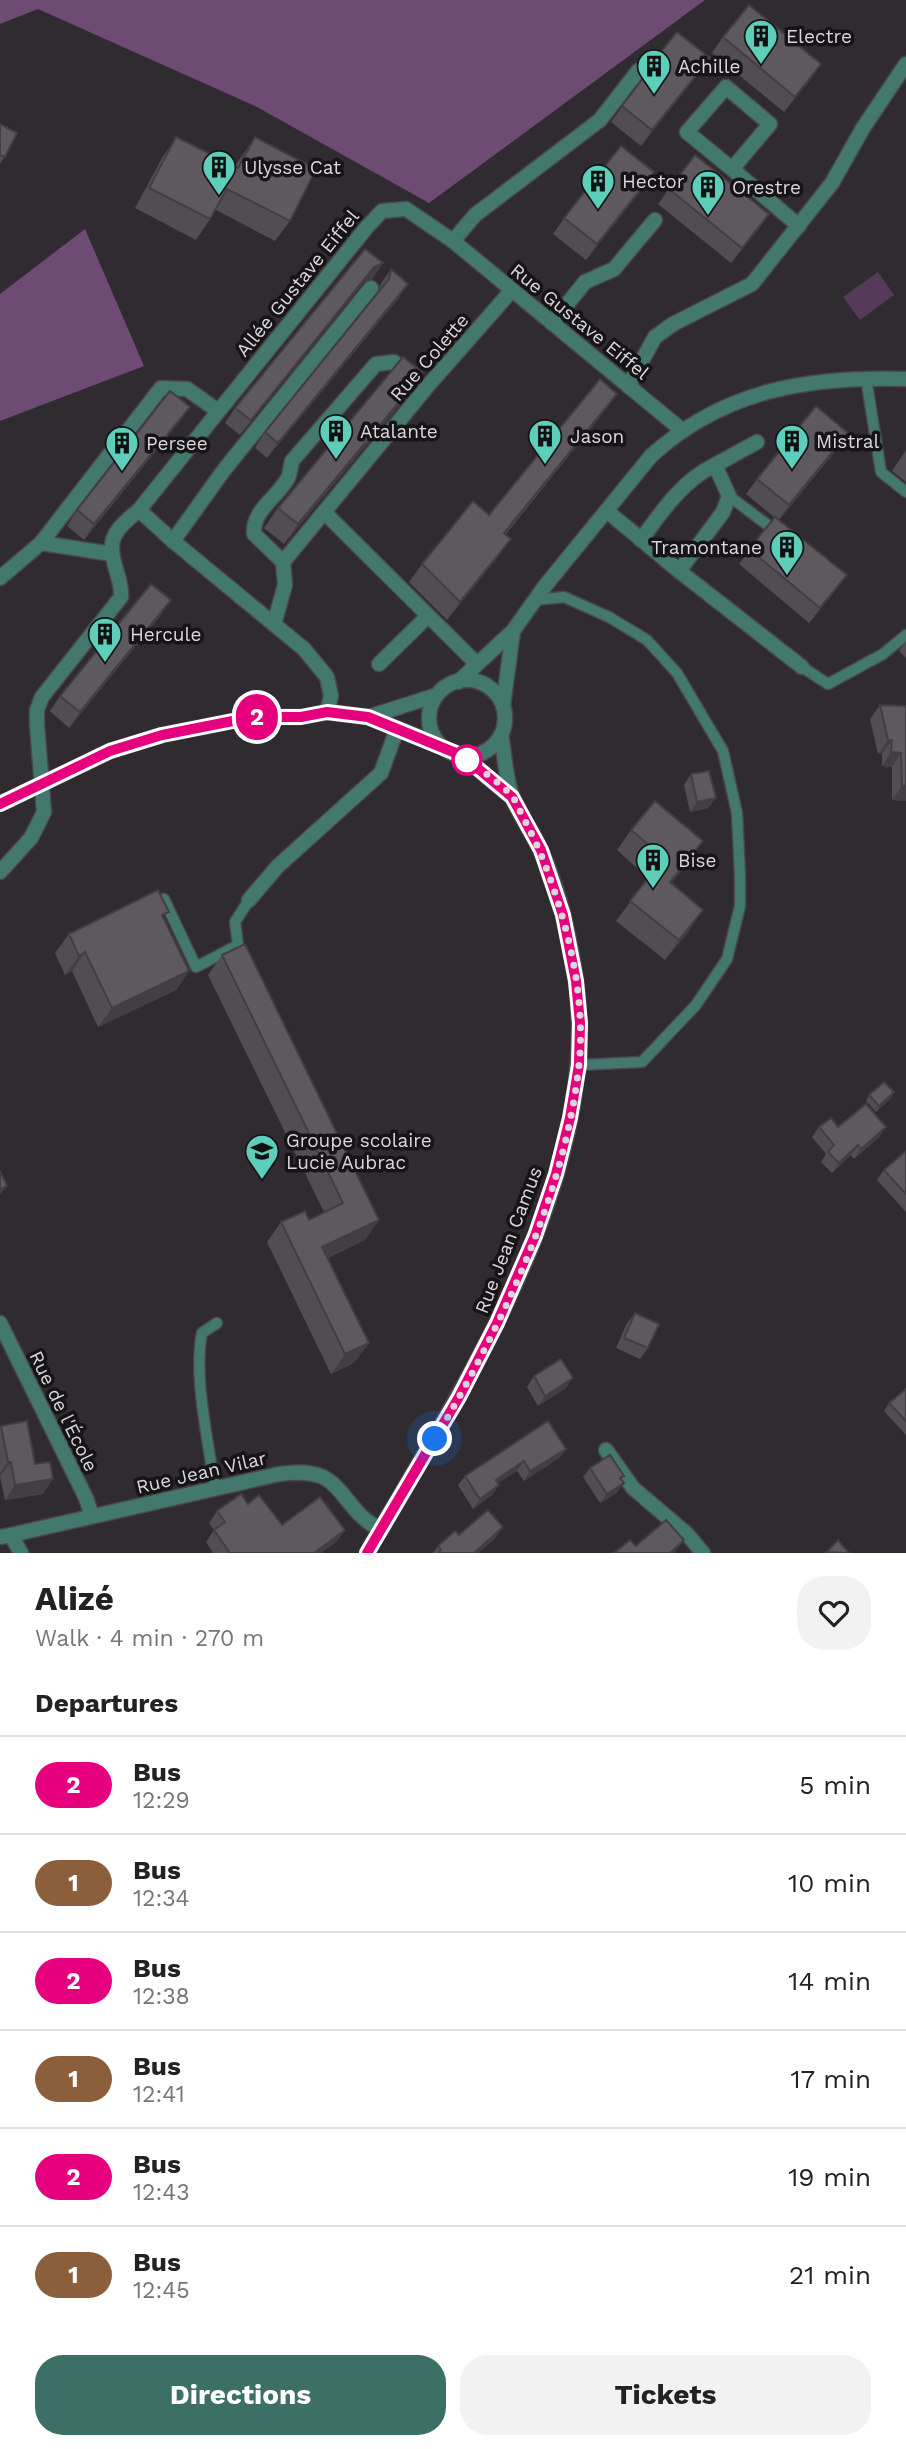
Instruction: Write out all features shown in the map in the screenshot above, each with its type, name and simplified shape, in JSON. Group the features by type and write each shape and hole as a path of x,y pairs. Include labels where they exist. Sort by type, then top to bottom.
{"street":[{"path":"628,386 655,337 673,324 751,284 832,183 863,128 906,64"},
{"path":"453,241 475,215 600,120 638,71"},
{"path":"732,169 770,124 726,87 687,132 799,226"},
{"name":"Allée Gustave Eiffel","path":"112,554 112,541 117,531 139,510 382,211 406,209 453,241"},
{"path":"552,323 585,282 614,270 655,220"},
{"name":"Rue Gustave Eiffel","path":"453,241 683,431"},
{"path":"173,541 225,470 370,288"},
{"name":"Rue Colette","path":"283,562 426,388 512,290"},
{"path":"274,624 285,585 283,562 254,534 253,525 288,477 292,461 376,364 394,362 426,388"},
{"path":"458,682 513,631 545,586 651,456 670,439 733,404 766,391 806,383 866,378 906,379"},
{"path":"0,578 41,543 161,388 187,389 218,411"},
{"path":"641,540 666,507 702,471 757,442"},
{"path":"679,571 723,512 729,496 715,465"},
{"path":"139,510 304,649 327,677 331,696 327,712"},
{"path":"607,511 802,667"},
{"path":"324,512 477,664"},
{"path":"0,872 31,838 44,812 37,710 42,696 121,597 122,587 112,554 41,543"},
{"path":"379,664 428,616"},
{"path":"0,804 110,751 162,735 253,717 301,717 327,712 368,717 441,746 451,753 463,756 478,755 492,747 504,726 503,706 513,631"},
{"path":"368,717 437,695 450,684 458,682 472,681 485,685 496,694 503,706"},
{"path":"437,695 429,716 434,737 441,746"},
{"path":"249,900 278,866 381,773 397,729"},
{"name":"Rue Jean Camus","path":"367,1553 459,1397 510,1294 535,1236 556,1174 570,1118 579,1065 580,1023 576,981 563,915 541,850 512,797 501,735"},
{"name":"Rue Jean Camus","path":"463,756 512,797"},
{"name":"Rue de l'École","path":"0,1323 86,1498 92,1516"},
{"path":"606,1450 633,1488 687,1534 703,1553"},
{"name":"Rue Jean Vilar","path":"21,1553 6,1536 279,1474 300,1472 325,1478 367,1524 381,1529"}],"lane":[{"path":"866,378 881,472 906,492"},
{"path":"729,496 784,537"},
{"path":"536,600 564,597 576,602 638,634 664,657 701,710 723,751 737,813 740,906 727,959 696,1004 642,1062 579,1065"},
{"path":"802,667 828,684 883,654 906,635"},
{"path":"164,899 196,967 238,945 235,922 249,900"},
{"path":"215,1489 201,1392 200,1343 202,1333 217,1323"}],"shaded area":[{"path":"0,0 705,0 429,203 257,107 38,9 0,24"},
{"path":"85,229 144,366 0,421 0,294"},
{"path":"878,272 894,295 860,320 843,297"}],"building":[{"path":"749,5 821,64 795,97 723,37"},
{"name":"Achille","path":"677,32 710,58 652,130 622,106"},
{"path":"0,124 17,133 5,157 0,155"},
{"path":"176,137 238,168 255,137 316,169 290,221 227,189 210,219 149,188"},
{"name":"Hector","path":"621,146 654,172 597,244 564,218"},
{"path":"695,155 769,214 742,248 669,189"},
{"path":"365,249 383,263 374,267 251,420 235,408"},
{"path":"391,269 408,284 278,443 265,432 389,279"},
{"name":"Atalante","path":"403,357 423,373 298,524 278,508"},
{"name":"Jason","path":"600,379 617,394 504,533 511,539 460,602 422,564 473,501 489,515"},
{"name":"Persee","path":"170,391 190,407 94,524 77,510"},
{"name":"Mistral","path":"816,406 848,433 789,505 757,479"},
{"path":"775,517 847,575 820,608 749,549"},
{"name":"Hercule","path":"151,584 171,600 80,712 60,696"},
{"path":"880,705 906,706 906,786 902,786 901,753 891,752 892,740 888,740"},
{"path":"709,771 716,798 697,802 691,774"},
{"path":"655,801 703,841 670,882 703,910 679,940 630,901 664,858 631,830"},
{"path":"158,890 169,912 162,915 189,971 112,1008 85,952 79,956 69,934"},
{"path":"245,944 379,1220 322,1247 369,1343 345,1354 281,1222 305,1211 309,1220 343,1203 222,955"},
{"path":"884,1082 894,1092 879,1106 869,1095"},
{"path":"866,1104 886,1127 861,1149 858,1145 839,1163 828,1152 834,1145 819,1127 831,1118 838,1127"},
{"path":"906,1151 906,1194 884,1170"},
{"path":"0,1171 7,1186 0,1189"},
{"path":"635,1313 659,1324 648,1348 624,1338"},
{"path":"561,1359 573,1378 545,1396 534,1376"},
{"path":"906,1389 906,1421 889,1403"},
{"path":"27,1421 35,1464 50,1462 53,1479 15,1485 1,1426"},
{"path":"548,1421 566,1449 530,1471 524,1461 496,1480 499,1485 480,1499 465,1476"},
{"path":"610,1455 624,1476 620,1478 624,1483 607,1494 590,1468"},
{"path":"241,1494 248,1504 259,1495 282,1525 320,1497 345,1530 314,1553 230,1553 214,1530 225,1522 217,1511"},
{"path":"488,1510 503,1527 474,1553 438,1553 441,1550 438,1546 455,1531 459,1535"},
{"path":"666,1520 684,1540 670,1553 614,1553 630,1540 636,1546"},
{"path":"838,1540 849,1553 827,1552"}],"bus line":[{"name":"2","path":"0,804 110,751 162,735 253,717 301,717 327,712 368,717 463,756 512,797 541,850 563,915 576,981 580,1023 579,1065 570,1118 556,1174 535,1236 497,1323 459,1397 367,1553"}],"place":[{"name":"Electre","path":"761,66"},
{"name":"Achille","path":"654,96"},
{"name":"Ulysse Cat","path":"219,197"},
{"name":"Hector","path":"598,211"},
{"name":"Orestre","path":"708,217"},
{"name":"Atalante","path":"336,461"},
{"name":"Jason","path":"545,466"},
{"name":"Mistral","path":"792,471"},
{"name":"Persee","path":"122,473"},
{"name":"Tramontane","path":"787,577"},
{"name":"Hercule","path":"105,664"},
{"name":"Bise","path":"653,890"},
{"name":"Groupe scolaire Lucie Aubrac","path":"262,1181"}],"route":[{"path":"435,1439 497,1323 535,1236 556,1174 570,1118 579,1065 580,1023 576,981 563,915 541,850 512,797 463,756 467,760"}]}
